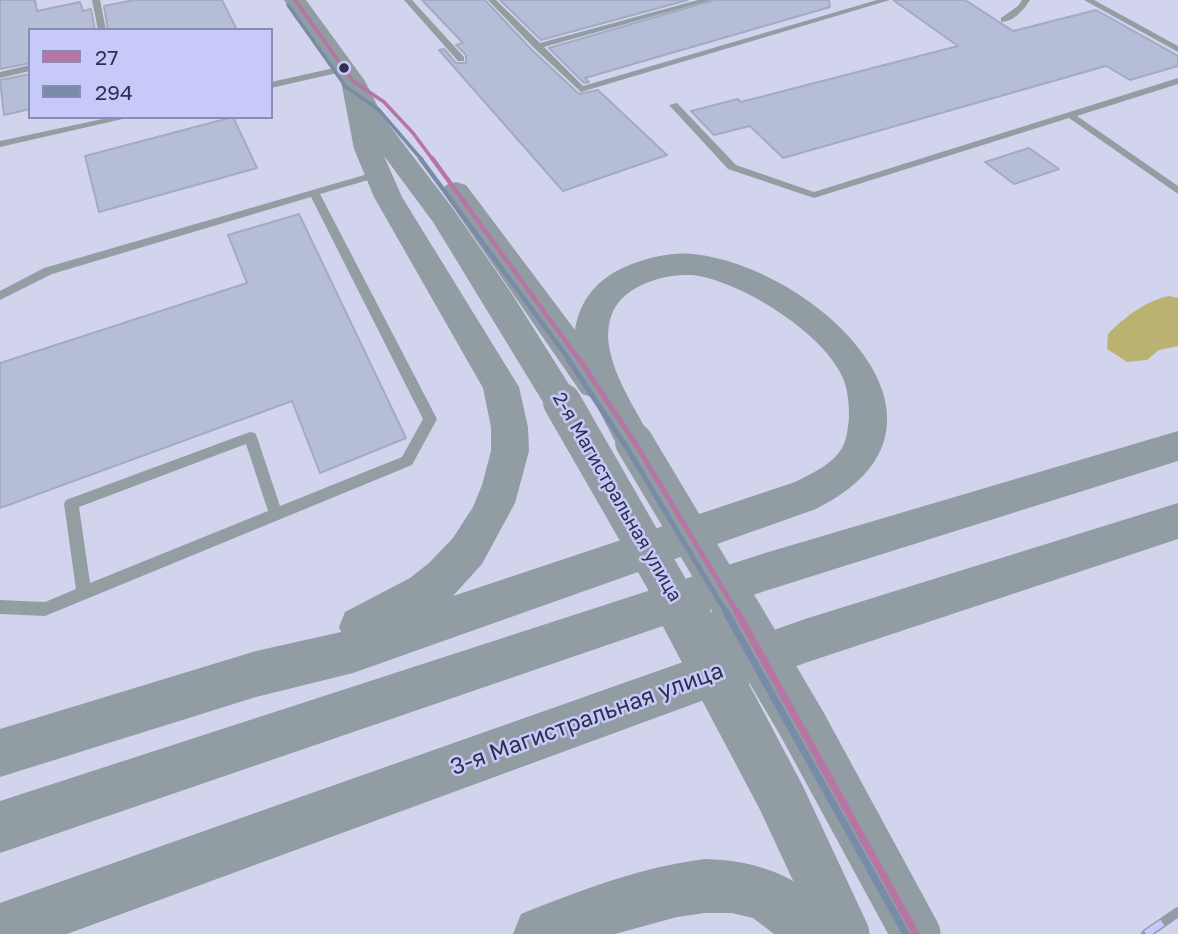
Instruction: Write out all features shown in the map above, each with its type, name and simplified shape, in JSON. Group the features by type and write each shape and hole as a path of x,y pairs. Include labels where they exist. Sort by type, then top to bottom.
{"street":[{"name":"2-я Магистральная улица","path":"295,0 350,78 371,119 451,228 634,442 802,724 916,934"},
{"path":"256,674 405,605 445,577 480,529 504,478 510,449 509,423 500,387 388,197 368,149 350,78"},
{"path":"0,753 256,674 353,651 802,497 844,472 856,460 864,442 868,422 863,383 845,352 830,337 786,303 754,285 717,269 693,265 647,270 623,280 607,293 596,310 592,327 590,393"},
{"name":"2-я Магистральная улица","path":"590,393 663,573 743,719 845,934"},
{"path":"0,827 765,572 1178,446"},
{"name":"3-я Магистральная улица","path":"0,931 805,641 1178,521"},
{"path":"541,934 638,900 722,885 760,892 785,908 813,934"}],"lane":[{"path":"96,0 102,28"},
{"path":"408,0 461,59"},
{"path":"492,0 581,89 886,0"},
{"path":"537,46 707,0"},
{"path":"1004,20 1021,8 1026,0"},
{"path":"1088,0 1178,49"},
{"path":"0,75 28,68"},
{"path":"273,85 350,78"},
{"path":"674,105 732,167 814,195 1178,81"},
{"path":"1070,115 1178,191"},
{"path":"0,144 114,119"},
{"path":"0,296 48,271 378,174"},
{"path":"0,607 45,609 407,461 430,419 314,193"},
{"path":"84,593 71,505 250,437 276,514"}],"shaded area":[{"path":"1169,296 1178,298 1178,346 1159,350 1147,360 1127,362 1107,349 1108,334 1121,322 1136,310"}],"building":[{"path":"0,0 35,0 37,11 80,2 83,11 91,9 95,28 28,28 28,63 0,69"},
{"path":"134,0 222,0 236,28 108,28 104,6"},
{"path":"422,0 485,0 532,50 579,94 598,90 667,155 563,191 439,50 444,49 456,63 466,63 466,55 456,45 463,43"},
{"path":"500,0 688,0 541,40"},
{"path":"714,0 829,0 830,7 585,78 589,82 584,83 549,48"},
{"path":"893,0 965,0 1013,31 1096,10 1178,56 1178,66 1130,80 1106,66 783,158 750,126 714,135 691,111 738,99 741,102 958,46"},
{"path":"28,74 28,109 4,115 0,80"},
{"path":"234,119 257,168 99,212 85,156"},
{"path":"1029,148 1059,169 1014,184 985,162"},
{"path":"299,214 406,438 320,473 292,401 0,508 0,363 247,283 228,235"}],"railway":[{"path":"1146,934 1178,912"}],"transit line":[{"name":"27","path":"295,0 353,81 384,102 413,133 527,286 609,403 744,625 916,934"},
{"name":"294","path":"288,5 346,87 378,109 406,139 520,291 602,408 735,628 906,934"}]}
